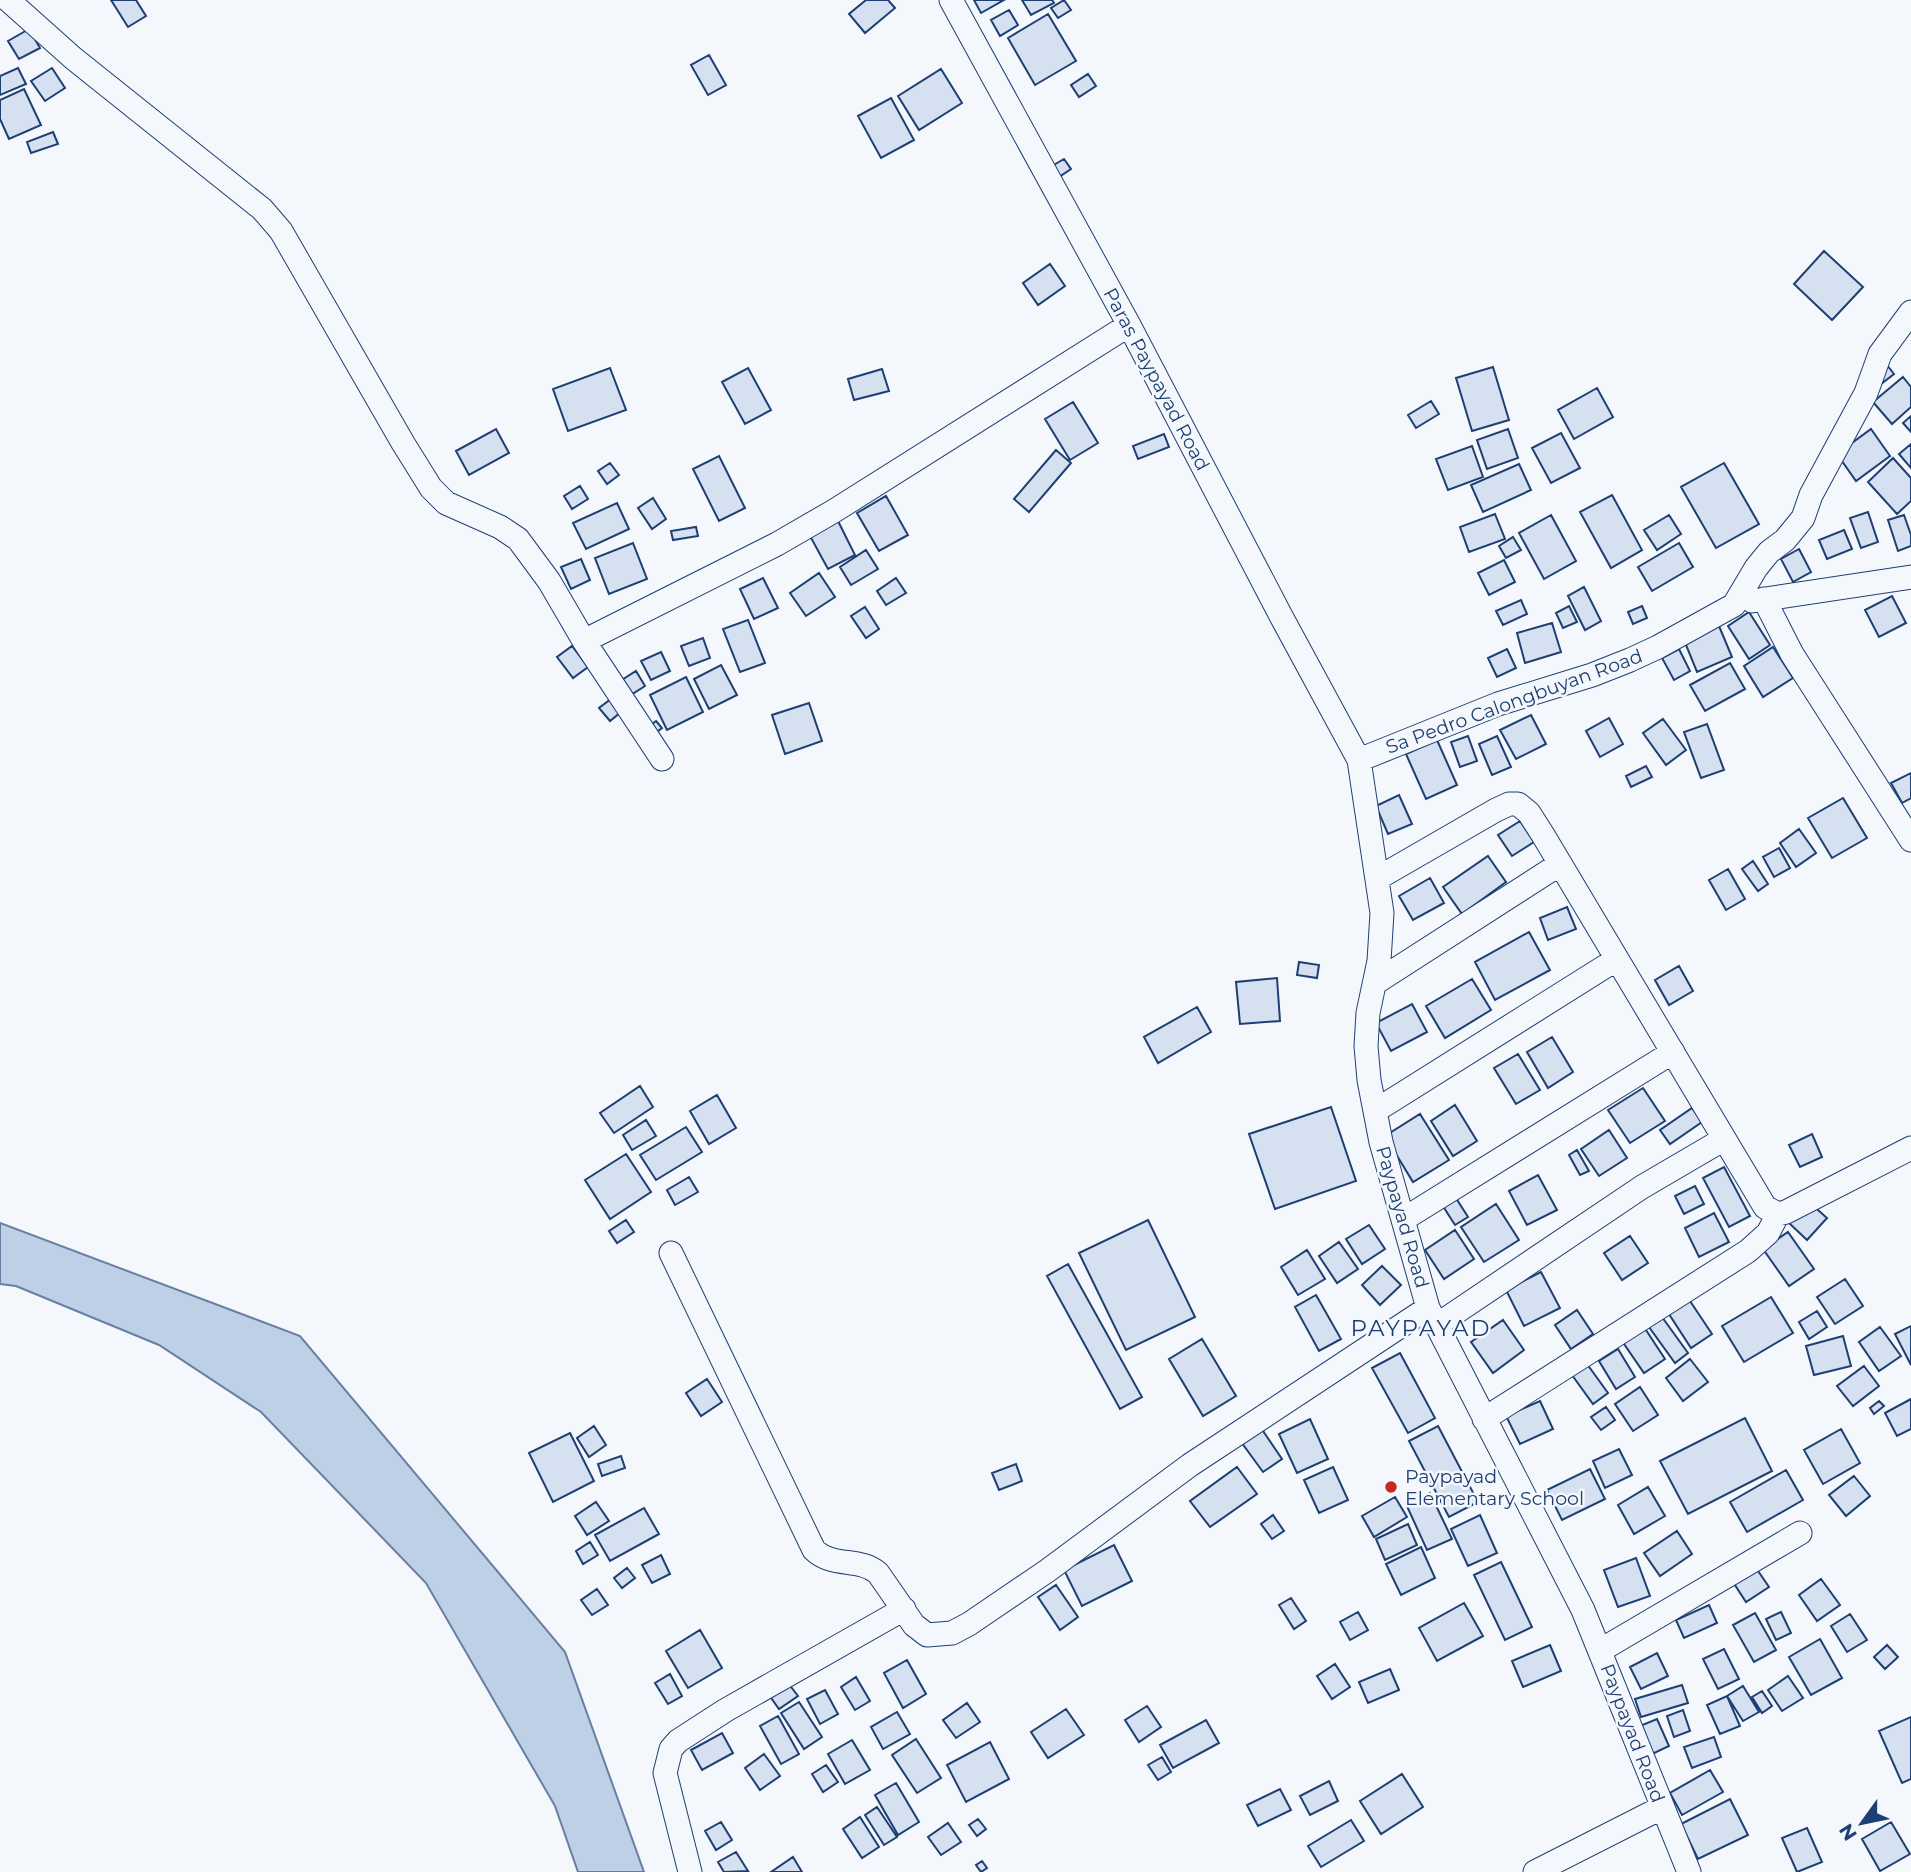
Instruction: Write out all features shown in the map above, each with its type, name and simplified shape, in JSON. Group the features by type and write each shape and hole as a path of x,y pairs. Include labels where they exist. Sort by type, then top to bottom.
{"street":[{"path":"8,0 73,58 262,208 281,231 402,443 431,488 446,503 491,522 518,539 549,581 584,641 662,759"},
{"name":"Paras Paypayad Road","path":"951,0 1129,325 1280,616 1359,760"},
{"path":"1734,605 1756,568 1803,518 1811,495 1866,393 1880,354 1911,312"},
{"path":"584,641 757,554 834,511 1129,325"},
{"path":"1734,605 1911,577"},
{"path":"1764,599 1792,654 1911,840"},
{"name":"Sa Pedro Calongbuyan Road","path":"1359,760 1498,704 1617,665 1658,647 1734,605"},
{"name":"Paypayad Road","path":"1359,760 1382,913 1382,934 1368,1013 1366,1046 1375,1111 1433,1317 1530,1504 1601,1650 1661,1808 1689,1872"},
{"path":"1378,878 1509,804 1518,804 1529,813 1765,1207 1778,1214 1786,1212 1911,1148"},
{"path":"1375,983 1560,864"},
{"path":"1375,1111 1617,959"},
{"path":"1404,1219 1673,1052"},
{"path":"671,1253 814,1550 827,1560 862,1564 872,1568 915,1625 928,1635 951,1633 969,1624 1046,1571 1190,1465 1724,1139"},
{"path":"1484,1419 1748,1251 1768,1233 1778,1214"},
{"path":"1601,1650 1800,1533"},
{"path":"690,1872 665,1773 671,1749 678,1741 726,1710 904,1609"},
{"path":"1535,1872 1661,1808"}],"water":[{"path":"0,1223 300,1336 565,1652 644,1872 578,1872 555,1806 426,1583 261,1412 159,1345 16,1286 0,1284"}],"building":[{"path":"111,0 136,0 146,16 128,27"},
{"path":"866,0 888,0 895,8 865,33 849,14"},
{"path":"974,0 1004,0 981,13"},
{"path":"1022,0 1052,0 1054,3 1031,15"},
{"path":"1064,0 1071,10 1058,18 1051,8"},
{"path":"1009,10 1018,25 1000,36 991,20"},
{"path":"1048,14 1076,61 1035,85 1008,38"},
{"path":"29,29 40,48 19,59 8,41"},
{"path":"709,55 726,85 708,95 691,65"},
{"path":"18,68 26,84 0,95 0,76"},
{"path":"52,68 65,88 45,101 31,81"},
{"path":"941,69 962,103 919,130 898,96"},
{"path":"1088,74 1096,86 1079,97 1071,85"},
{"path":"24,89 41,125 9,139 0,119 0,100"},
{"path":"891,98 914,140 881,158 858,116"},
{"path":"53,132 58,144 31,153 27,142"},
{"path":"1064,159 1071,169 1059,177 1052,166"},
{"path":"1824,251 1863,287 1832,320 1794,284"},
{"path":"1050,264 1065,286 1038,305 1023,283"},
{"path":"1887,365 1894,374 1881,384 1874,375"},
{"path":"1493,367 1509,420 1472,431 1456,378"},
{"path":"610,368 626,410 568,431 553,389"},
{"path":"748,368 771,410 745,424 722,382"},
{"path":"882,369 889,391 854,400 848,379"},
{"path":"1903,377 1911,387 1911,407 1892,424 1873,402"},
{"path":"1597,388 1613,417 1574,439 1558,410"},
{"path":"1431,401 1439,414 1416,428 1408,415"},
{"path":"1073,402 1098,443 1070,460 1045,419"},
{"path":"1911,416 1911,432 1903,423"},
{"path":"496,429 509,453 469,475 456,451"},
{"path":"1508,429 1518,458 1487,469 1477,440"},
{"path":"1871,429 1890,456 1856,481 1837,454"},
{"path":"1561,433 1580,468 1551,483 1532,448"},
{"path":"1164,434 1169,447 1138,459 1133,446"},
{"path":"1911,444 1911,468 1899,454"},
{"path":"1472,446 1483,477 1448,490 1436,459"},
{"path":"1056,450 1071,463 1029,512 1014,499"},
{"path":"719,456 745,508 719,521 693,469"},
{"path":"1893,458 1911,478 1911,501 1897,514 1868,482"},
{"path":"610,463 619,475 607,484 598,471"},
{"path":"1724,463 1759,524 1716,548 1681,487"},
{"path":"1519,464 1531,490 1483,512 1471,485"},
{"path":"580,486 588,499 572,509 564,496"},
{"path":"1612,495 1642,550 1611,568 1580,512"},
{"path":"886,496 908,535 879,551 857,513"},
{"path":"653,498 666,519 652,529 638,508"},
{"path":"617,503 629,529 586,549 573,523"},
{"path":"1868,512 1878,542 1861,548 1850,518"},
{"path":"1495,514 1505,539 1469,552 1460,527"},
{"path":"1551,515 1576,561 1544,579 1519,533"},
{"path":"1669,515 1681,534 1657,550 1644,530"},
{"path":"1904,515 1911,535 1911,546 1898,551 1888,520"},
{"path":"838,521 855,555 828,569 810,536"},
{"path":"696,527 698,536 673,540 671,531"},
{"path":"1844,530 1852,549 1827,559 1819,540"},
{"path":"1513,537 1521,550 1506,558 1499,546"},
{"path":"633,543 647,579 609,594 595,558"},
{"path":"1679,543 1693,567 1652,591 1638,567"},
{"path":"1799,549 1811,572 1793,582 1781,559"},
{"path":"866,550 878,569 851,585 840,567"},
{"path":"581,559 590,580 571,589 561,567"},
{"path":"1504,560 1515,582 1489,595 1478,573"},
{"path":"819,573 835,597 806,616 790,593"},
{"path":"763,578 778,608 754,619 740,589"},
{"path":"896,578 906,593 886,605 877,591"},
{"path":"1584,587 1601,621 1585,630 1568,596"},
{"path":"1892,596 1906,623 1879,637 1865,610"},
{"path":"1521,600 1527,614 1503,625 1496,611"},
{"path":"1569,606 1577,622 1563,628 1556,613"},
{"path":"1642,606 1647,618 1633,624 1628,612"},
{"path":"865,607 879,629 866,638 851,616"},
{"path":"1749,612 1770,645 1749,659 1728,626"},
{"path":"748,620 765,663 740,672 723,629"},
{"path":"1552,623 1561,652 1525,663 1517,633"},
{"path":"1719,626 1732,657 1697,672 1684,640"},
{"path":"703,638 710,658 689,666 681,646"},
{"path":"572,646 588,667 573,678 557,657"},
{"path":"1773,647 1793,678 1763,697 1744,666"},
{"path":"1507,649 1516,668 1497,677 1488,658"},
{"path":"1679,649 1690,671 1674,680 1662,658"},
{"path":"661,652 670,671 651,680 641,661"},
{"path":"1730,663 1745,689 1705,711 1690,685"},
{"path":"721,665 737,695 709,709 694,679"},
{"path":"636,671 645,686 626,698 617,683"},
{"path":"686,677 703,712 667,730 650,695"},
{"path":"611,699 621,712 610,721 599,708"},
{"path":"809,703 822,741 785,754 772,715"},
{"path":"1531,715 1546,744 1516,759 1500,730"},
{"path":"1609,718 1623,744 1600,757 1586,731"},
{"path":"1663,719 1686,750 1666,765 1643,733"},
{"path":"656,721 662,728 653,735 647,728"},
{"path":"1707,724 1724,770 1701,778 1684,732"},
{"path":"1468,736 1477,761 1460,767 1451,742"},
{"path":"1497,736 1511,767 1492,775 1479,744"},
{"path":"1437,740 1457,785 1426,799 1406,754"},
{"path":"1646,766 1652,777 1631,787 1626,776"},
{"path":"1911,773 1911,798 1902,803 1891,783"},
{"path":"1399,795 1412,824 1388,834 1376,806"},
{"path":"1843,798 1867,838 1832,858 1808,818"},
{"path":"1520,821 1534,842 1512,856 1498,835"},
{"path":"1799,829 1816,853 1796,867 1780,843"},
{"path":"1779,848 1790,868 1774,877 1763,857"},
{"path":"1488,856 1506,882 1462,914 1443,887"},
{"path":"1753,861 1768,884 1758,891 1742,869"},
{"path":"1728,869 1745,899 1726,910 1709,880"},
{"path":"1430,878 1444,903 1413,920 1399,896"},
{"path":"1567,907 1576,929 1548,940 1540,918"},
{"path":"1529,932 1550,970 1495,1000 1475,962"},
{"path":"1299,962 1319,965 1317,978 1297,975"},
{"path":"1679,966 1693,991 1669,1005 1655,980"},
{"path":"1277,978 1280,1021 1240,1024 1236,982"},
{"path":"1472,979 1491,1010 1445,1038 1426,1006"},
{"path":"1412,1004 1427,1032 1391,1051 1376,1023"},
{"path":"1197,1007 1211,1032 1158,1063 1144,1037"},
{"path":"1552,1037 1573,1072 1548,1088 1527,1052"},
{"path":"1518,1054 1540,1090 1516,1104 1494,1068"},
{"path":"640,1086 653,1107 614,1133 600,1113"},
{"path":"1643,1088 1665,1121 1630,1143 1608,1110"},
{"path":"717,1095 736,1128 709,1144 690,1111"},
{"path":"1455,1105 1477,1141 1453,1156 1431,1121"},
{"path":"1331,1107 1356,1181 1275,1209 1249,1134"},
{"path":"1692,1108 1702,1122 1670,1144 1660,1130"},
{"path":"1420,1114 1449,1160 1413,1182 1385,1136"},
{"path":"646,1120 656,1136 632,1150 623,1135"},
{"path":"686,1127 702,1152 656,1180 640,1155"},
{"path":"1609,1130 1627,1158 1599,1176 1581,1149"},
{"path":"1812,1134 1822,1157 1800,1167 1789,1145"},
{"path":"1577,1150 1589,1171 1580,1175 1569,1155"},
{"path":"626,1154 651,1192 610,1219 585,1180"},
{"path":"1724,1167 1750,1216 1729,1227 1703,1178"},
{"path":"1538,1175 1557,1210 1527,1225 1509,1191"},
{"path":"689,1177 698,1192 675,1205 667,1190"},
{"path":"1695,1186 1704,1204 1684,1214 1675,1196"},
{"path":"1454,1195 1468,1217 1455,1225 1441,1203"},
{"path":"1809,1202 1827,1218 1807,1240 1789,1223"},
{"path":"1496,1204 1519,1240 1484,1262 1461,1227"},
{"path":"1714,1213 1729,1242 1699,1257 1685,1228"},
{"path":"626,1220 634,1232 617,1243 609,1231"},
{"path":"1148,1220 1195,1317 1126,1350 1079,1253"},
{"path":"1369,1225 1385,1249 1362,1264 1346,1239"},
{"path":"1455,1230 1474,1259 1444,1279 1425,1250"},
{"path":"1788,1232 1814,1269 1789,1286 1763,1249"},
{"path":"1630,1236 1648,1263 1622,1280 1604,1253"},
{"path":"1339,1242 1358,1269 1337,1283 1319,1256"},
{"path":"1307,1250 1325,1279 1298,1295 1281,1267"},
{"path":"1068,1264 1142,1397 1120,1409 1047,1276"},
{"path":"1382,1266 1401,1285 1380,1305 1362,1285"},
{"path":"1541,1272 1560,1308 1524,1326 1506,1290"},
{"path":"1845,1279 1863,1306 1835,1324 1817,1297"},
{"path":"1316,1295 1341,1339 1319,1351 1295,1307"},
{"path":"1771,1297 1793,1333 1744,1362 1722,1326"},
{"path":"1688,1298 1712,1334 1691,1348 1667,1311"},
{"path":"1577,1310 1593,1334 1571,1349 1555,1325"},
{"path":"1817,1311 1827,1327 1809,1339 1799,1322"},
{"path":"1662,1317 1688,1353 1675,1363 1649,1327"},
{"path":"1503,1320 1524,1350 1493,1373 1471,1342"},
{"path":"1911,1326 1911,1365 1895,1334"},
{"path":"1644,1327 1665,1359 1644,1373 1622,1341"},
{"path":"1880,1327 1901,1356 1879,1371 1859,1342"},
{"path":"1843,1336 1851,1366 1814,1375 1806,1346"},
{"path":"1202,1339 1236,1396 1203,1416 1169,1359"},
{"path":"1618,1349 1635,1377 1616,1389 1599,1361"},
{"path":"1400,1353 1435,1418 1408,1433 1372,1368"},
{"path":"1690,1359 1708,1382 1683,1401 1666,1378"},
{"path":"1587,1364 1608,1393 1593,1404 1572,1375"},
{"path":"1864,1366 1879,1386 1853,1406 1837,1386"},
{"path":"707,1379 722,1402 701,1416 686,1393"},
{"path":"1640,1387 1658,1415 1633,1431 1615,1404"},
{"path":"1911,1399 1911,1429 1897,1436 1885,1413"},
{"path":"1540,1401 1553,1429 1520,1444 1506,1416"},
{"path":"1879,1401 1884,1406 1874,1414 1870,1408"},
{"path":"1606,1407 1615,1420 1601,1430 1591,1417"},
{"path":"1745,1418 1772,1471 1688,1514 1660,1461"},
{"path":"1310,1419 1328,1459 1297,1473 1279,1434"},
{"path":"1259,1425 1282,1459 1263,1472 1239,1439"},
{"path":"594,1426 606,1445 589,1457 577,1438"},
{"path":"1438,1426 1478,1502 1449,1517 1409,1441"},
{"path":"1841,1429 1860,1463 1823,1484 1804,1450"},
{"path":"570,1433 594,1481 553,1502 529,1453"},
{"path":"1619,1449 1632,1475 1605,1488 1593,1461"},
{"path":"621,1456 625,1468 602,1476 598,1464"},
{"path":"1016,1464 1022,1481 999,1490 992,1473"},
{"path":"1237,1467 1257,1494 1210,1527 1190,1501"},
{"path":"1333,1467 1348,1500 1319,1513 1304,1480"},
{"path":"1590,1469 1605,1499 1562,1520 1547,1490"},
{"path":"1786,1470 1803,1500 1747,1532 1730,1502"},
{"path":"1854,1476 1870,1496 1846,1516 1829,1495"},
{"path":"1648,1487 1665,1516 1634,1534 1618,1505"},
{"path":"1430,1493 1452,1539 1427,1550 1406,1504"},
{"path":"1395,1497 1407,1517 1374,1537 1362,1516"},
{"path":"596,1502 609,1521 587,1535 575,1516"},
{"path":"644,1508 659,1534 610,1561 595,1535"},
{"path":"1273,1515 1284,1531 1272,1539 1261,1524"},
{"path":"1480,1515 1497,1553 1468,1566 1451,1529"},
{"path":"1408,1524 1417,1545 1385,1560 1376,1539"},
{"path":"1677,1531 1692,1554 1660,1576 1644,1553"},
{"path":"590,1542 598,1555 583,1564 576,1551"},
{"path":"1114,1545 1132,1581 1082,1606 1064,1570"},
{"path":"1421,1547 1435,1578 1401,1595 1386,1564"},
{"path":"661,1555 670,1574 652,1583 642,1565"},
{"path":"1636,1558 1650,1596 1618,1607 1604,1570"},
{"path":"1501,1562 1532,1627 1505,1640 1474,1575"},
{"path":"1754,1565 1769,1587 1746,1602 1731,1579"},
{"path":"627,1568 635,1578 622,1588 614,1578"},
{"path":"1821,1579 1840,1605 1817,1621 1799,1595"},
{"path":"1056,1585 1078,1617 1060,1630 1038,1597"},
{"path":"597,1589 608,1605 592,1615 581,1600"},
{"path":"1291,1598 1306,1621 1294,1629 1279,1605"},
{"path":"1464,1603 1483,1636 1437,1661 1419,1628"},
{"path":"1709,1605 1717,1623 1684,1638 1676,1620"},
{"path":"1358,1612 1368,1630 1350,1640 1340,1622"},
{"path":"1781,1612 1791,1633 1776,1640 1766,1619"},
{"path":"1755,1613 1776,1650 1754,1662 1733,1625"},
{"path":"1850,1614 1867,1640 1847,1652 1831,1626"},
{"path":"700,1630 722,1668 688,1688 666,1651"},
{"path":"1820,1639 1842,1678 1811,1695 1789,1657"},
{"path":"1550,1645 1561,1671 1523,1687 1512,1661"},
{"path":"1887,1645 1898,1657 1885,1669 1874,1657"},
{"path":"1724,1649 1739,1679 1718,1689 1703,1659"},
{"path":"1657,1653 1668,1676 1641,1689 1630,1667"},
{"path":"907,1660 926,1694 903,1708 884,1673"},
{"path":"1335,1664 1350,1687 1332,1699 1317,1676"},
{"path":"1390,1669 1399,1690 1368,1703 1359,1682"},
{"path":"670,1674 682,1696 668,1704 655,1683"},
{"path":"1788,1676 1803,1698 1782,1711 1768,1690"},
{"path":"856,1677 870,1701 855,1710 841,1687"},
{"path":"788,1683 798,1696 779,1709 769,1695"},
{"path":"1682,1685 1688,1703 1641,1717 1635,1699"},
{"path":"1743,1686 1759,1712 1743,1721 1727,1696"},
{"path":"825,1690 838,1714 820,1724 807,1699"},
{"path":"1762,1691 1772,1706 1762,1713 1752,1697"},
{"path":"1727,1696 1740,1726 1720,1734 1707,1705"},
{"path":"799,1702 822,1737 804,1749 781,1713"},
{"path":"967,1703 980,1722 956,1738 943,1720"},
{"path":"1147,1706 1161,1727 1139,1742 1125,1720"},
{"path":"1066,1709 1084,1735 1048,1758 1031,1732"},
{"path":"1683,1710 1690,1731 1674,1737 1667,1716"},
{"path":"897,1712 910,1734 883,1749 871,1727"},
{"path":"778,1716 799,1754 781,1764 760,1726"},
{"path":"1911,1717 1911,1779 1902,1783 1879,1731"},
{"path":"1657,1719 1669,1746 1648,1756 1635,1728"},
{"path":"1206,1720 1219,1743 1173,1768 1160,1745"},
{"path":"722,1733 733,1753 702,1770 691,1750"},
{"path":"1714,1737 1721,1757 1692,1768 1684,1747"},
{"path":"916,1739 941,1778 917,1793 892,1755"},
{"path":"852,1740 870,1770 845,1784 828,1754"},
{"path":"990,1742 1009,1779 966,1802 947,1765"},
{"path":"764,1754 780,1776 760,1790 745,1768"},
{"path":"1162,1757 1171,1772 1158,1780 1148,1765"},
{"path":"826,1765 838,1782 823,1792 812,1774"},
{"path":"1710,1770 1723,1792 1682,1815 1670,1793"},
{"path":"1402,1774 1423,1807 1381,1834 1360,1801"},
{"path":"1329,1781 1338,1801 1310,1815 1300,1796"},
{"path":"896,1783 919,1822 898,1835 875,1795"},
{"path":"1280,1789 1291,1810 1258,1826 1247,1805"},
{"path":"1730,1799 1748,1835 1698,1859 1681,1824"},
{"path":"877,1807 897,1837 884,1845 865,1815"},
{"path":"860,1817 879,1847 862,1858 843,1829"},
{"path":"978,1819 986,1829 977,1836 969,1825"},
{"path":"1351,1820 1364,1841 1321,1867 1308,1846"},
{"path":"721,1822 732,1840 716,1850 705,1831"},
{"path":"1891,1822 1910,1854 1880,1871 1862,1839"},
{"path":"948,1823 961,1842 941,1855 928,1837"},
{"path":"1807,1828 1822,1862 1797,1872 1782,1838"},
{"path":"736,1852 748,1871 724,1872 718,1862"},
{"path":"793,1857 802,1872 771,1872"},
{"path":"982,1861 987,1868 981,1872 976,1865"}],"place":[{"name":"Paypayad Elementary School","path":"1391,1487"}],"district":[{"name":"PAYPAYAD","path":"1421,1328"}]}
